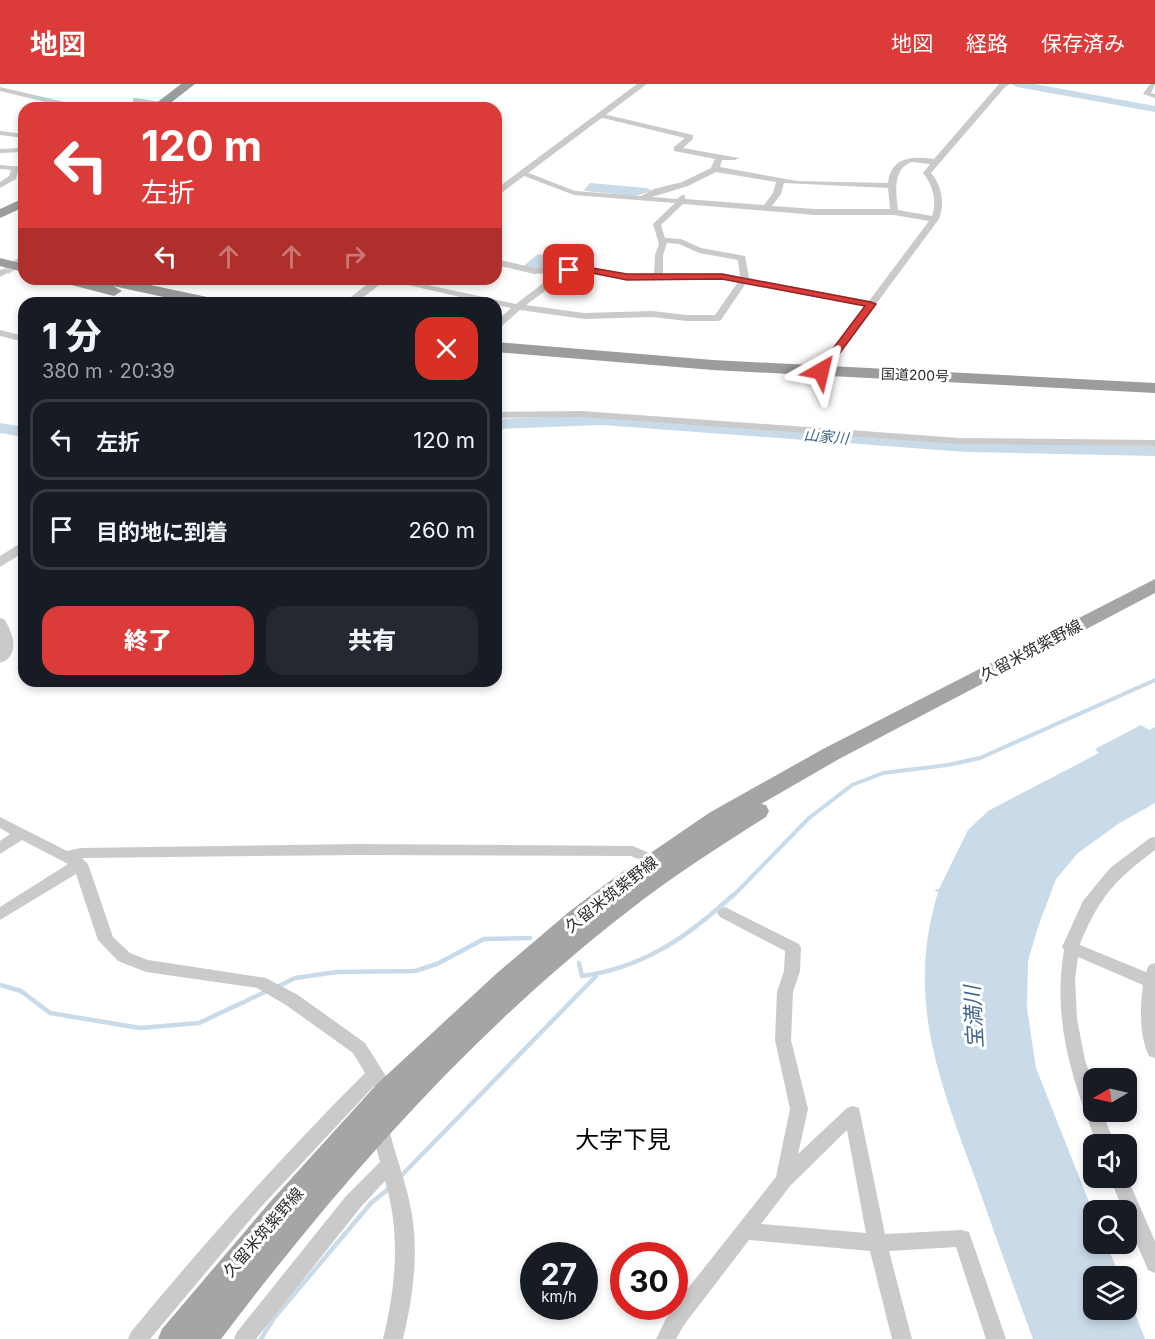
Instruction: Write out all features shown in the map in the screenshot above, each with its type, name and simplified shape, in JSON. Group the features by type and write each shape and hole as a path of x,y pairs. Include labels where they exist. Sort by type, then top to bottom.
{"highway":[{"path":"164,102 189,84"},
{"path":"0,214 18,205"},
{"path":"0,254 18,258"},
{"path":"2,269 18,268"},
{"path":"91,285 142,297"},
{"path":"129,285 184,297"},
{"name":"国道200号","path":"502,348 647,361 1155,388"},
{"name":"国道200号","path":"502,355 596,365 712,373 1155,394"}],"main road":[{"name":"久留米筑紫野線","path":"173,1339 280,1211 381,1083 579,917 653,861 717,819 831,754 1155,585"},
{"name":"久留米筑紫野線","path":"202,1339 296,1222 380,1128 462,1043 601,920 666,870 794,789 1155,598"}],"street":[{"path":"502,190 643,84"},
{"path":"821,371 935,219 939,206 934,179 927,173 1006,84"},
{"path":"1154,84 1147,94 1155,96"},
{"path":"0,89 54,102"},
{"path":"136,100 144,102"},
{"path":"602,115 690,137 677,149 735,158"},
{"path":"3,133 18,135"},
{"path":"0,151 18,150"},
{"path":"715,169 719,157"},
{"path":"894,212 892,186 897,165 918,158 935,162"},
{"path":"0,168 18,167"},
{"path":"643,198 657,191 688,182 715,169 817,184 892,186"},
{"path":"0,186 14,177 18,171"},
{"path":"523,174 583,193 681,203 815,212 894,212 935,219"},
{"path":"767,208 769,202 777,194 781,180"},
{"path":"658,277 659,255 663,244 657,224 681,203 688,182"},
{"path":"576,202 583,193"},
{"path":"502,304 584,316 652,314 687,318 718,318 744,280 742,258 699,250 681,242 662,240"},
{"path":"502,263 534,271 558,272 576,269 627,277 722,276 871,304"},
{"path":"502,322 554,280 558,272"},
{"path":"357,297 373,285"},
{"path":"415,285 471,297"},
{"path":"0,333 18,338"},
{"path":"502,416 582,414 960,441 1155,443"},
{"path":"0,564 18,550"},
{"path":"0,622 7,631 9,641 7,650 0,659"},
{"path":"0,822 74,860 106,940 124,957 146,966 260,982 292,1000 359,1048 381,1083 253,1202 138,1339"},
{"path":"0,849 21,833"},
{"path":"1102,1134 1086,1095 1066,1020 1066,983 1070,947 1094,897 1121,866 1155,842"},
{"path":"0,914 81,853 225,849 633,851 653,861"},
{"path":"725,913 793,948 792,971 785,992 783,1040 799,1109 784,1180"},
{"path":"1070,947 1153,975 1151,1036 1155,1051"},
{"path":"666,1339 676,1318 784,1180 854,1113 877,1243 902,1339"},
{"path":"380,1128 388,1166 400,1200 406,1242 404,1287 393,1339"},
{"path":"244,1339 353,1202 388,1166"},
{"path":"1123,1188 1155,1264"},
{"path":"746,1231 877,1243 962,1238 996,1339"}],"water":[{"path":"590,183 647,188 652,191 635,196 584,190"},
{"path":"538,254 570,259 568,266 561,269 521,268"},
{"name":"宝満川","path":"1141,725 1149,730 1155,727 1155,803 1118,824 1078,853 1056,879 1028,961 1027,1008 1036,1068 1088,1200 1083,1200 1083,1254 1110,1254 1116,1266 1083,1266 1083,1320 1137,1319 1145,1339 1033,1339 938,1070 930,1037 925,967 929,931 938,892 934,890 939,889 968,830 988,811 1099,753 1095,749"}],"waterway":[{"path":"1017,84 1155,109"},
{"name":"山家川","path":"502,423 602,420 966,447 1060,451 1155,451"},
{"name":"山家川","path":"0,428 18,431"},
{"path":"732,897 809,818 852,785 883,773 948,765 980,758 1155,680"},
{"path":"579,963 582,976 604,972 645,958 682,937 733,895"},
{"path":"277,987 295,978 337,972 415,971 437,964 484,939 530,938"},
{"path":"400,1177 596,976"},
{"path":"0,985 21,991 50,1013 140,1028 199,1023 267,991"},
{"path":"261,1339 274,1318 371,1203 391,1187"}],"tunnel":[{"path":"6,271 18,263"}],"district":[{"name":"大字下見","path":"623,1140"}],"route":[{"path":"569,270 592,270 627,277 722,276 871,304 821,371"}]}
